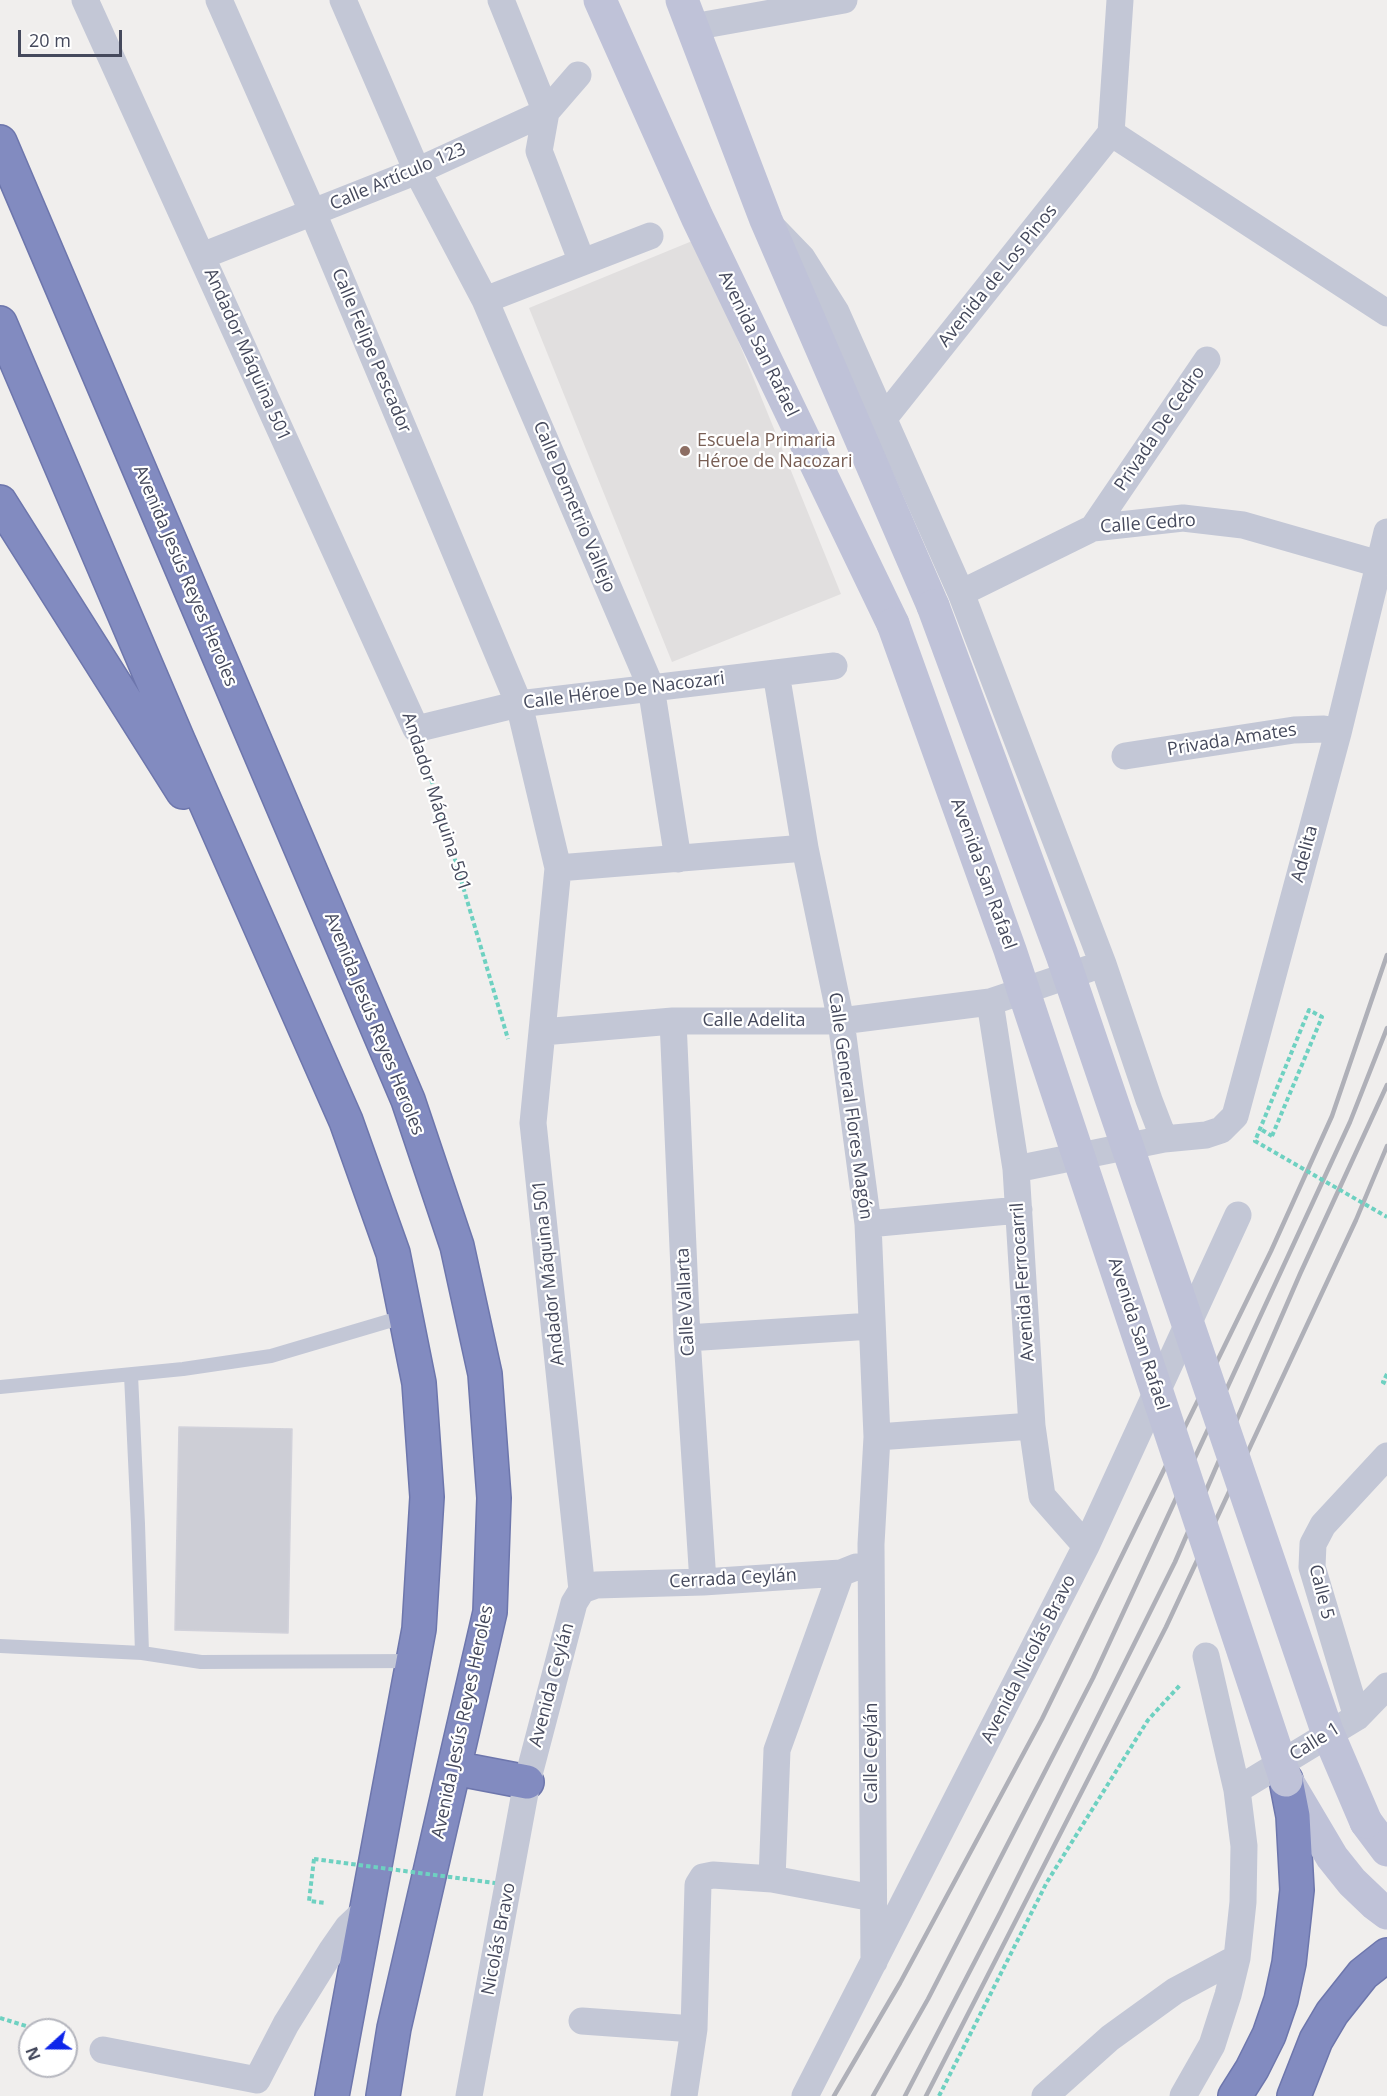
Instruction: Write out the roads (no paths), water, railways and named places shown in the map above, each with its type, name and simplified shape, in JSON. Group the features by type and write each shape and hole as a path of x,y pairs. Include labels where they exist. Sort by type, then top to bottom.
{"highway":[{"name":"Avenida Jesús Reyes Heroles","path":"0,142 408,1100 457,1246 485,1374 494,1498 490,1612 394,2028 383,2096"},
{"path":"0,323 346,1121 393,1253 419,1383 427,1497 419,1629 332,2096"},
{"path":"0,502 243,887"},
{"path":"454,1768 526,1782"},
{"path":"1234,2096 1252,2069 1269,2035 1281,2000 1289,1963 1297,1890 1293,1816 1286,1780"},
{"path":"1294,2096 1316,2040 1332,2013 1364,1974 1387,1955"}],"main road":[{"name":"Avenida San Rafael","path":"600,0 697,217 893,624 1010,950 1286,1780 1332,1857 1352,1882 1387,1913"},
{"path":"688,14 766,220 947,599 1062,955 1327,1731 1366,1822 1387,1850"}],"street":[{"name":"Andador Máquina 501","path":"85,0 416,729"},
{"name":"Calle Felipe Pescador","path":"219,0 313,213 519,704 558,868"},
{"name":"Calle Demetrio Vallejo","path":"343,0 417,171 485,300 651,687 678,859"},
{"path":"501,0 546,112 539,151 582,262"},
{"path":"688,14 844,0"},
{"path":"1120,0 1111,133 1387,312"},
{"name":"Calle Artículo 123","path":"202,256 417,171 546,112 578,75"},
{"name":"Avenida de Los Pinos","path":"884,418 1111,133"},
{"path":"766,220 802,258 836,312 884,418 947,599 1103,964 1164,1139 1016,1169"},
{"path":"485,300 650,236"},
{"name":"Privada De Cedro","path":"1093,528 1207,360"},
{"name":"Calle Cedro","path":"947,599 1093,528 1183,518 1243,525 1379,564"},
{"name":"Adelita","path":"1164,1139 1214,1133 1221,1130 1235,1116 1338,733 1387,532"},
{"name":"Calle Héroe De Nacozari","path":"416,729 519,704 834,666"},
{"name":"Calle General Flores Magón","path":"776,673 805,848 841,1021 867,1224 877,1437 871,1544"},
{"name":"Privada Amates","path":"1125,756 1294,730 1324,729 1338,733"},
{"path":"558,868 805,848"},
{"name":"Andador Máquina 501","path":"558,868 533,1123 582,1590"},
{"name":"Calle Adelita","path":"542,1032 673,1021 841,1021 990,1002 1103,964"},
{"name":"Avenida Ferrocarril","path":"990,1002 1016,1169 1032,1426 1042,1496 1086,1546"},
{"name":"Calle Vallarta","path":"673,1021 687,1338 703,1582"},
{"path":"867,1224 1019,1210"},
{"name":"Avenida Nicolás Bravo","path":"805,2096 1086,1546 1238,1215"},
{"path":"687,1338 872,1326"},
{"path":"877,1437 1032,1426"},
{"name":"Calle 5","path":"1357,1717 1312,1567 1313,1544 1323,1525 1387,1456"},
{"path":"772,1879 777,1750 841,1573 859,1565 871,1544"},
{"name":"Calle Ceylán","path":"871,1544 873,1962"},
{"name":"Cerrada Ceylán","path":"582,1590 596,1585 703,1582 841,1573"},
{"name":"Avenida Ceylán","path":"526,1782 574,1602 582,1590"},
{"path":"1183,2096 1212,2045 1238,1958 1243,1902 1244,1846 1237,1790 1206,1656"},
{"name":"Calle 1","path":"1237,1790 1357,1717 1387,1686"},
{"name":"Nicolás Bravo","path":"469,2096 526,1782"},
{"path":"684,2096 694,2029 698,1885 703,1877 712,1875 772,1879 873,1898"},
{"path":"103,2050 256,2088 286,2024 348,1927 367,1909"},
{"path":"1045,2096 1119,2031 1175,1991 1238,1958"},
{"path":"582,2021 694,2029"}],"lane":[{"path":"0,1387 183,1369 270,1356 406,1316"},
{"path":"130,1375 142,1653"},
{"path":"0,1646 142,1653 201,1662 413,1661"}],"railway":[{"path":"834,2096 900,1983 1042,1719 1271,1251 1332,1116 1387,955"},
{"path":"873,2096 928,1999 1093,1678 1350,1122 1387,1028"},
{"path":"905,2096 1000,1913 1175,1562 1300,1274 1387,1085"},
{"path":"926,2096 1166,1627 1356,1220 1387,1146"}],"place":[{"name":"Escuela Primaria Héroe de Nacozari","path":"685,451"}]}
